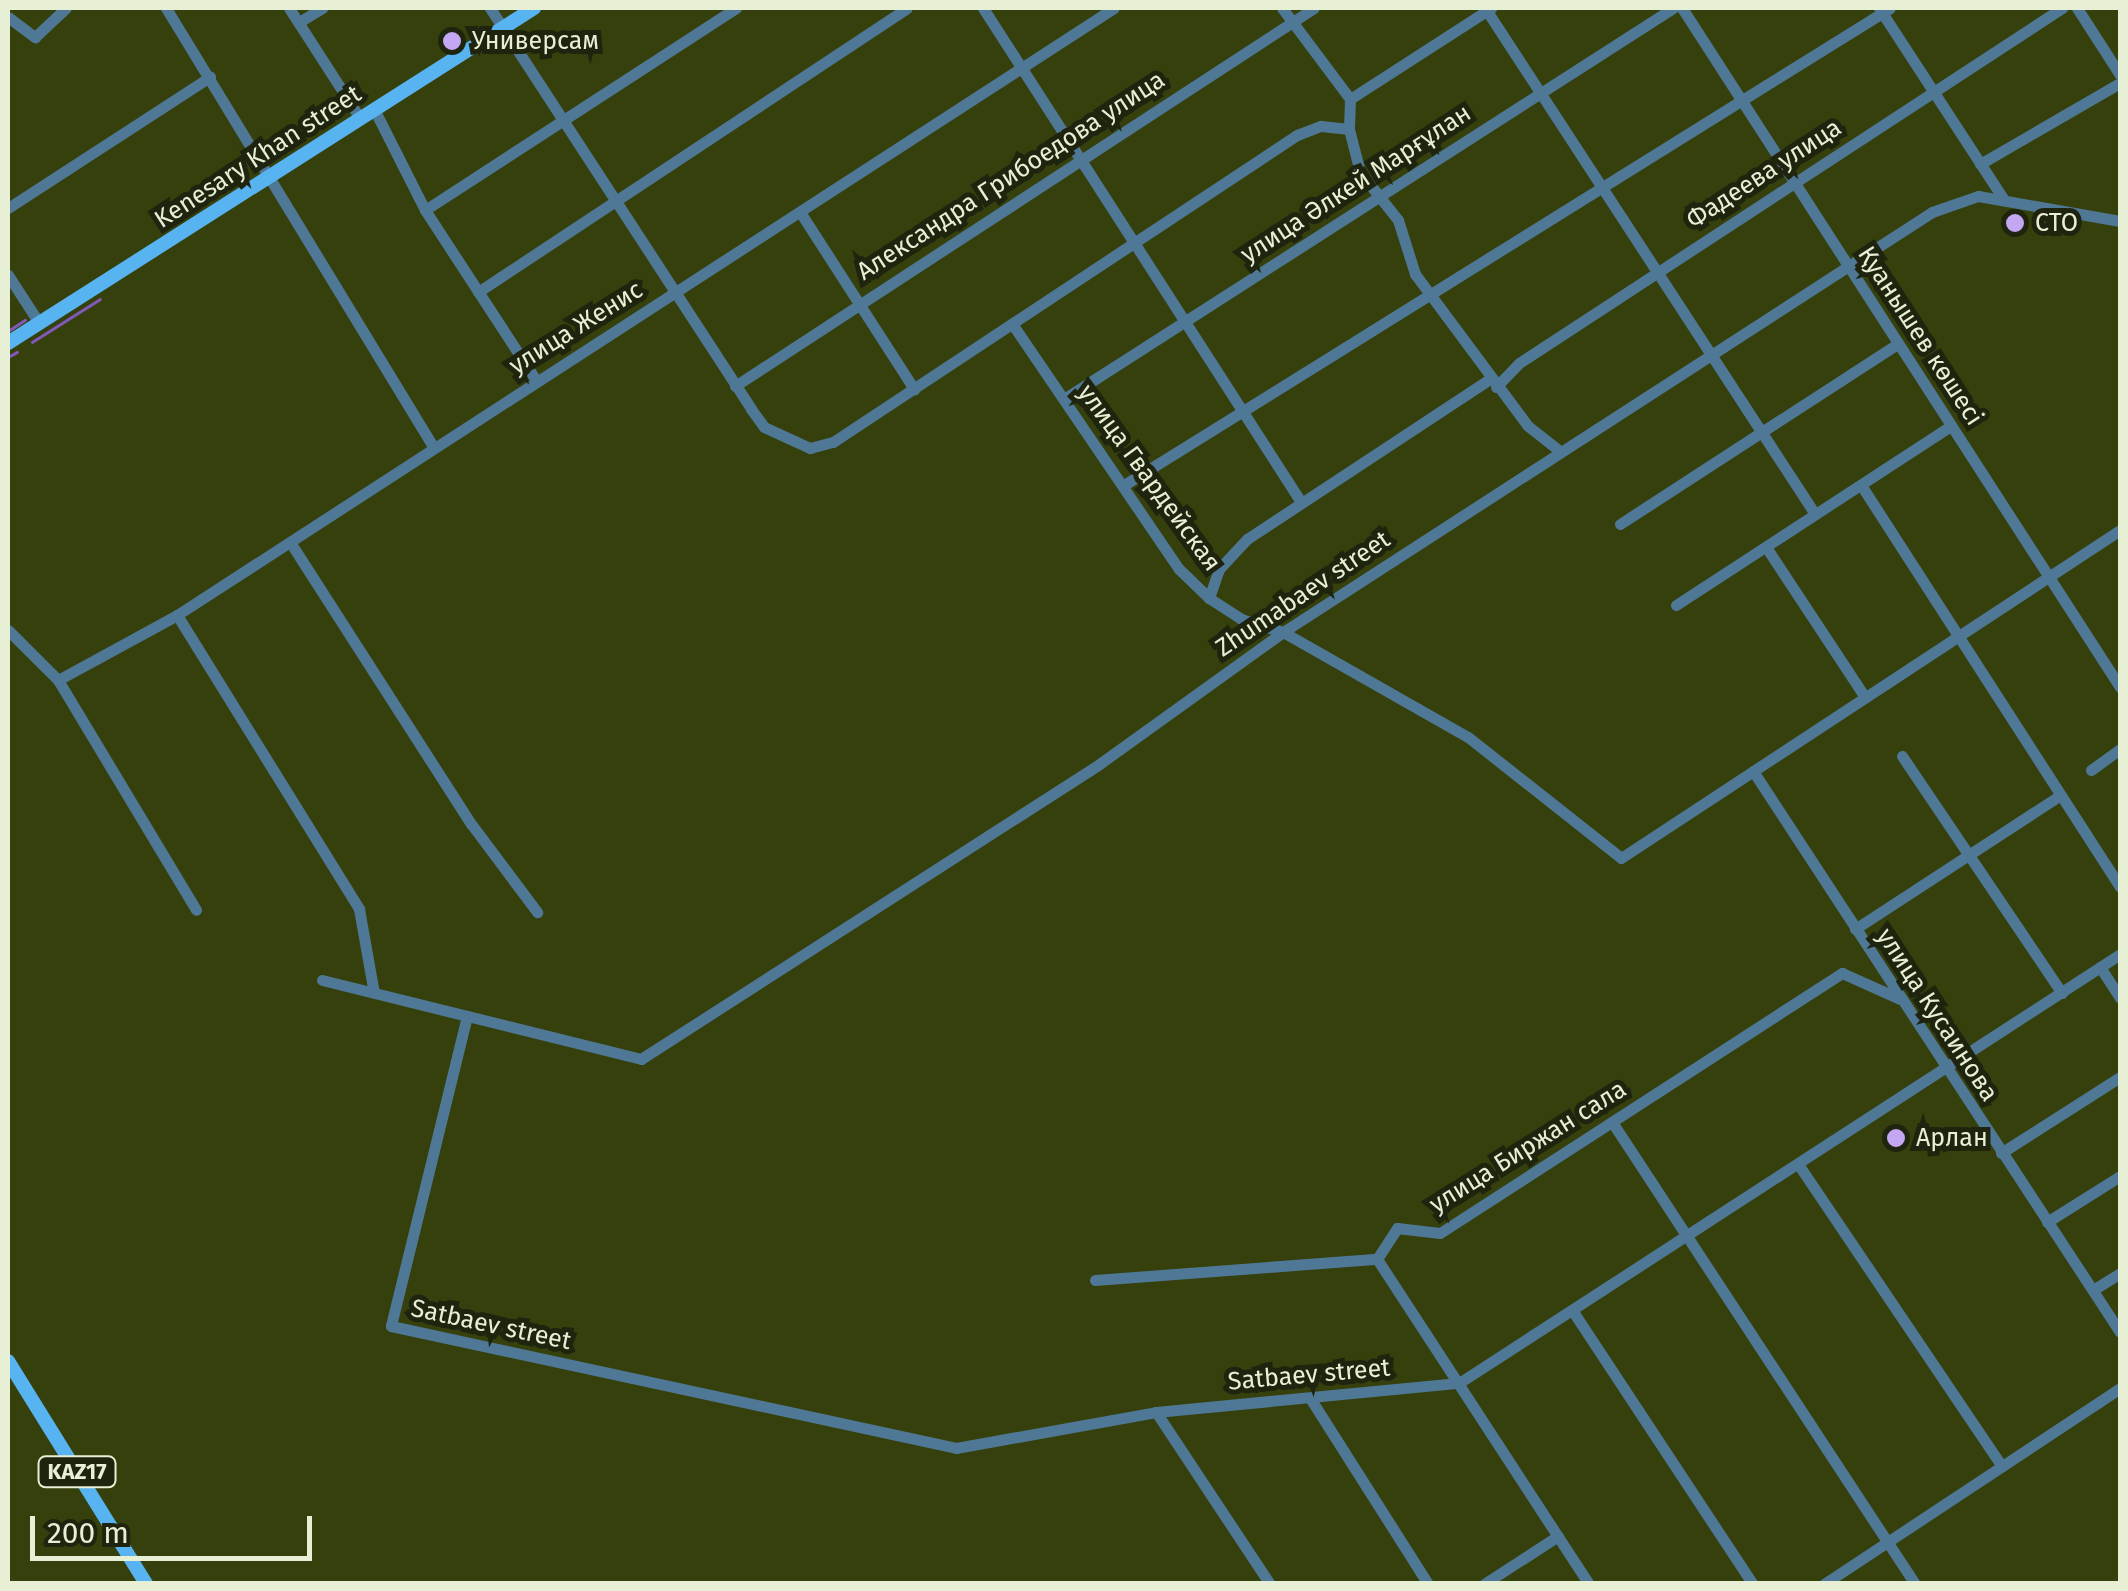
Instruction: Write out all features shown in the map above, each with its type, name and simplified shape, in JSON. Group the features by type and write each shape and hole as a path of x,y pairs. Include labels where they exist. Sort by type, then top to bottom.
{"main road":[{"name":"Kenesary Khan street","path":"8,343 534,8"},
{"name":"KAZ17","path":"8,1360 146,1584"}],"street":[{"path":"8,18 35,36 66,8"},
{"path":"166,8 272,175 434,448"},
{"path":"289,8 360,118"},
{"path":"298,22 322,8"},
{"path":"490,8 764,427 800,445 833,442 1297,135 1321,126 1349,130"},
{"path":"425,210 736,8"},
{"path":"478,292 908,8"},
{"path":"984,8 1302,502"},
{"name":"улица Женис","path":"58,680 176,616 534,379 675,293 1114,8"},
{"path":"1282,8 1350,99 1349,130 1360,172 1398,220 1428,296 1493,383 1561,452"},
{"name":"Александра Грибоедова улица","path":"735,386 858,302 1314,8"},
{"path":"1350,99 1488,8 1597,188 1658,271 1815,514"},
{"name":"улица Әлкей Марғұлан","path":"1064,399 1673,8"},
{"name":"Қуанышев көшесі","path":"1682,8 2120,687"},
{"name":"Фадеева улица","path":"1209,598 1230,556 1302,502 1493,383 1519,362 2062,8"},
{"path":"2076,8 2120,75"},
{"path":"1124,485 1884,9 2003,198"},
{"path":"8,208 210,78"},
{"path":"1980,164 2120,83"},
{"path":"374,109 425,210 534,379"},
{"name":"Zhumabaev street","path":"468,1016 641,1059 1098,765 1283,632 1947,204 1978,196 2003,198 2120,221"},
{"path":"800,212 914,390"},
{"path":"8,274 39,323"},
{"name":"улица Гвардейская","path":"1013,326 1180,568 1209,598 1241,619 1283,632 1468,736 1621,858 1752,771"},
{"path":"1620,524 1897,344"},
{"path":"1676,605 1951,426"},
{"path":"1861,485 2120,888"},
{"path":"1752,771 2120,530"},
{"path":"290,542 472,825 536,912"},
{"path":"1766,547 1865,697"},
{"path":"176,616 359,909 374,993"},
{"path":"8,630 26,656 58,680 196,910"},
{"path":"2092,770 2120,750"},
{"path":"1902,756 2062,993"},
{"name":"улица Кусаинова","path":"1752,771 2120,1332"},
{"path":"1854,929 2059,796"},
{"name":"Satbaev street","path":"468,1016 390,1326 956,1448 1156,1412 1459,1384 1574,1313 2120,954"},
{"path":"2100,967 2120,998"},
{"name":"улица Биржан сала","path":"1377,1260 1397,1228 1440,1233 1842,973 1900,999"},
{"path":"322,980 468,1016"},
{"path":"2001,1153 2120,1076"},
{"path":"1612,1122 1915,1584"},
{"path":"1798,1164 2002,1466"},
{"path":"2047,1222 2120,1176"},
{"path":"1095,1280 1377,1260 1589,1584"},
{"path":"2093,1290 2120,1273"},
{"path":"1574,1313 1753,1584"},
{"path":"1824,1584 2120,1388"},
{"path":"1310,1398 1428,1584"},
{"path":"1156,1412 1270,1584"},
{"path":"1484,1584 1558,1536"}],"waterway":[{"path":"32,342 100,299"},
{"path":"8,331 25,320"},
{"path":"8,357 17,352"}],"place":[{"name":"Универсам","path":"452,41"},
{"name":"СТО","path":"2015,223"},
{"name":"Арлан","path":"1896,1138"}]}
